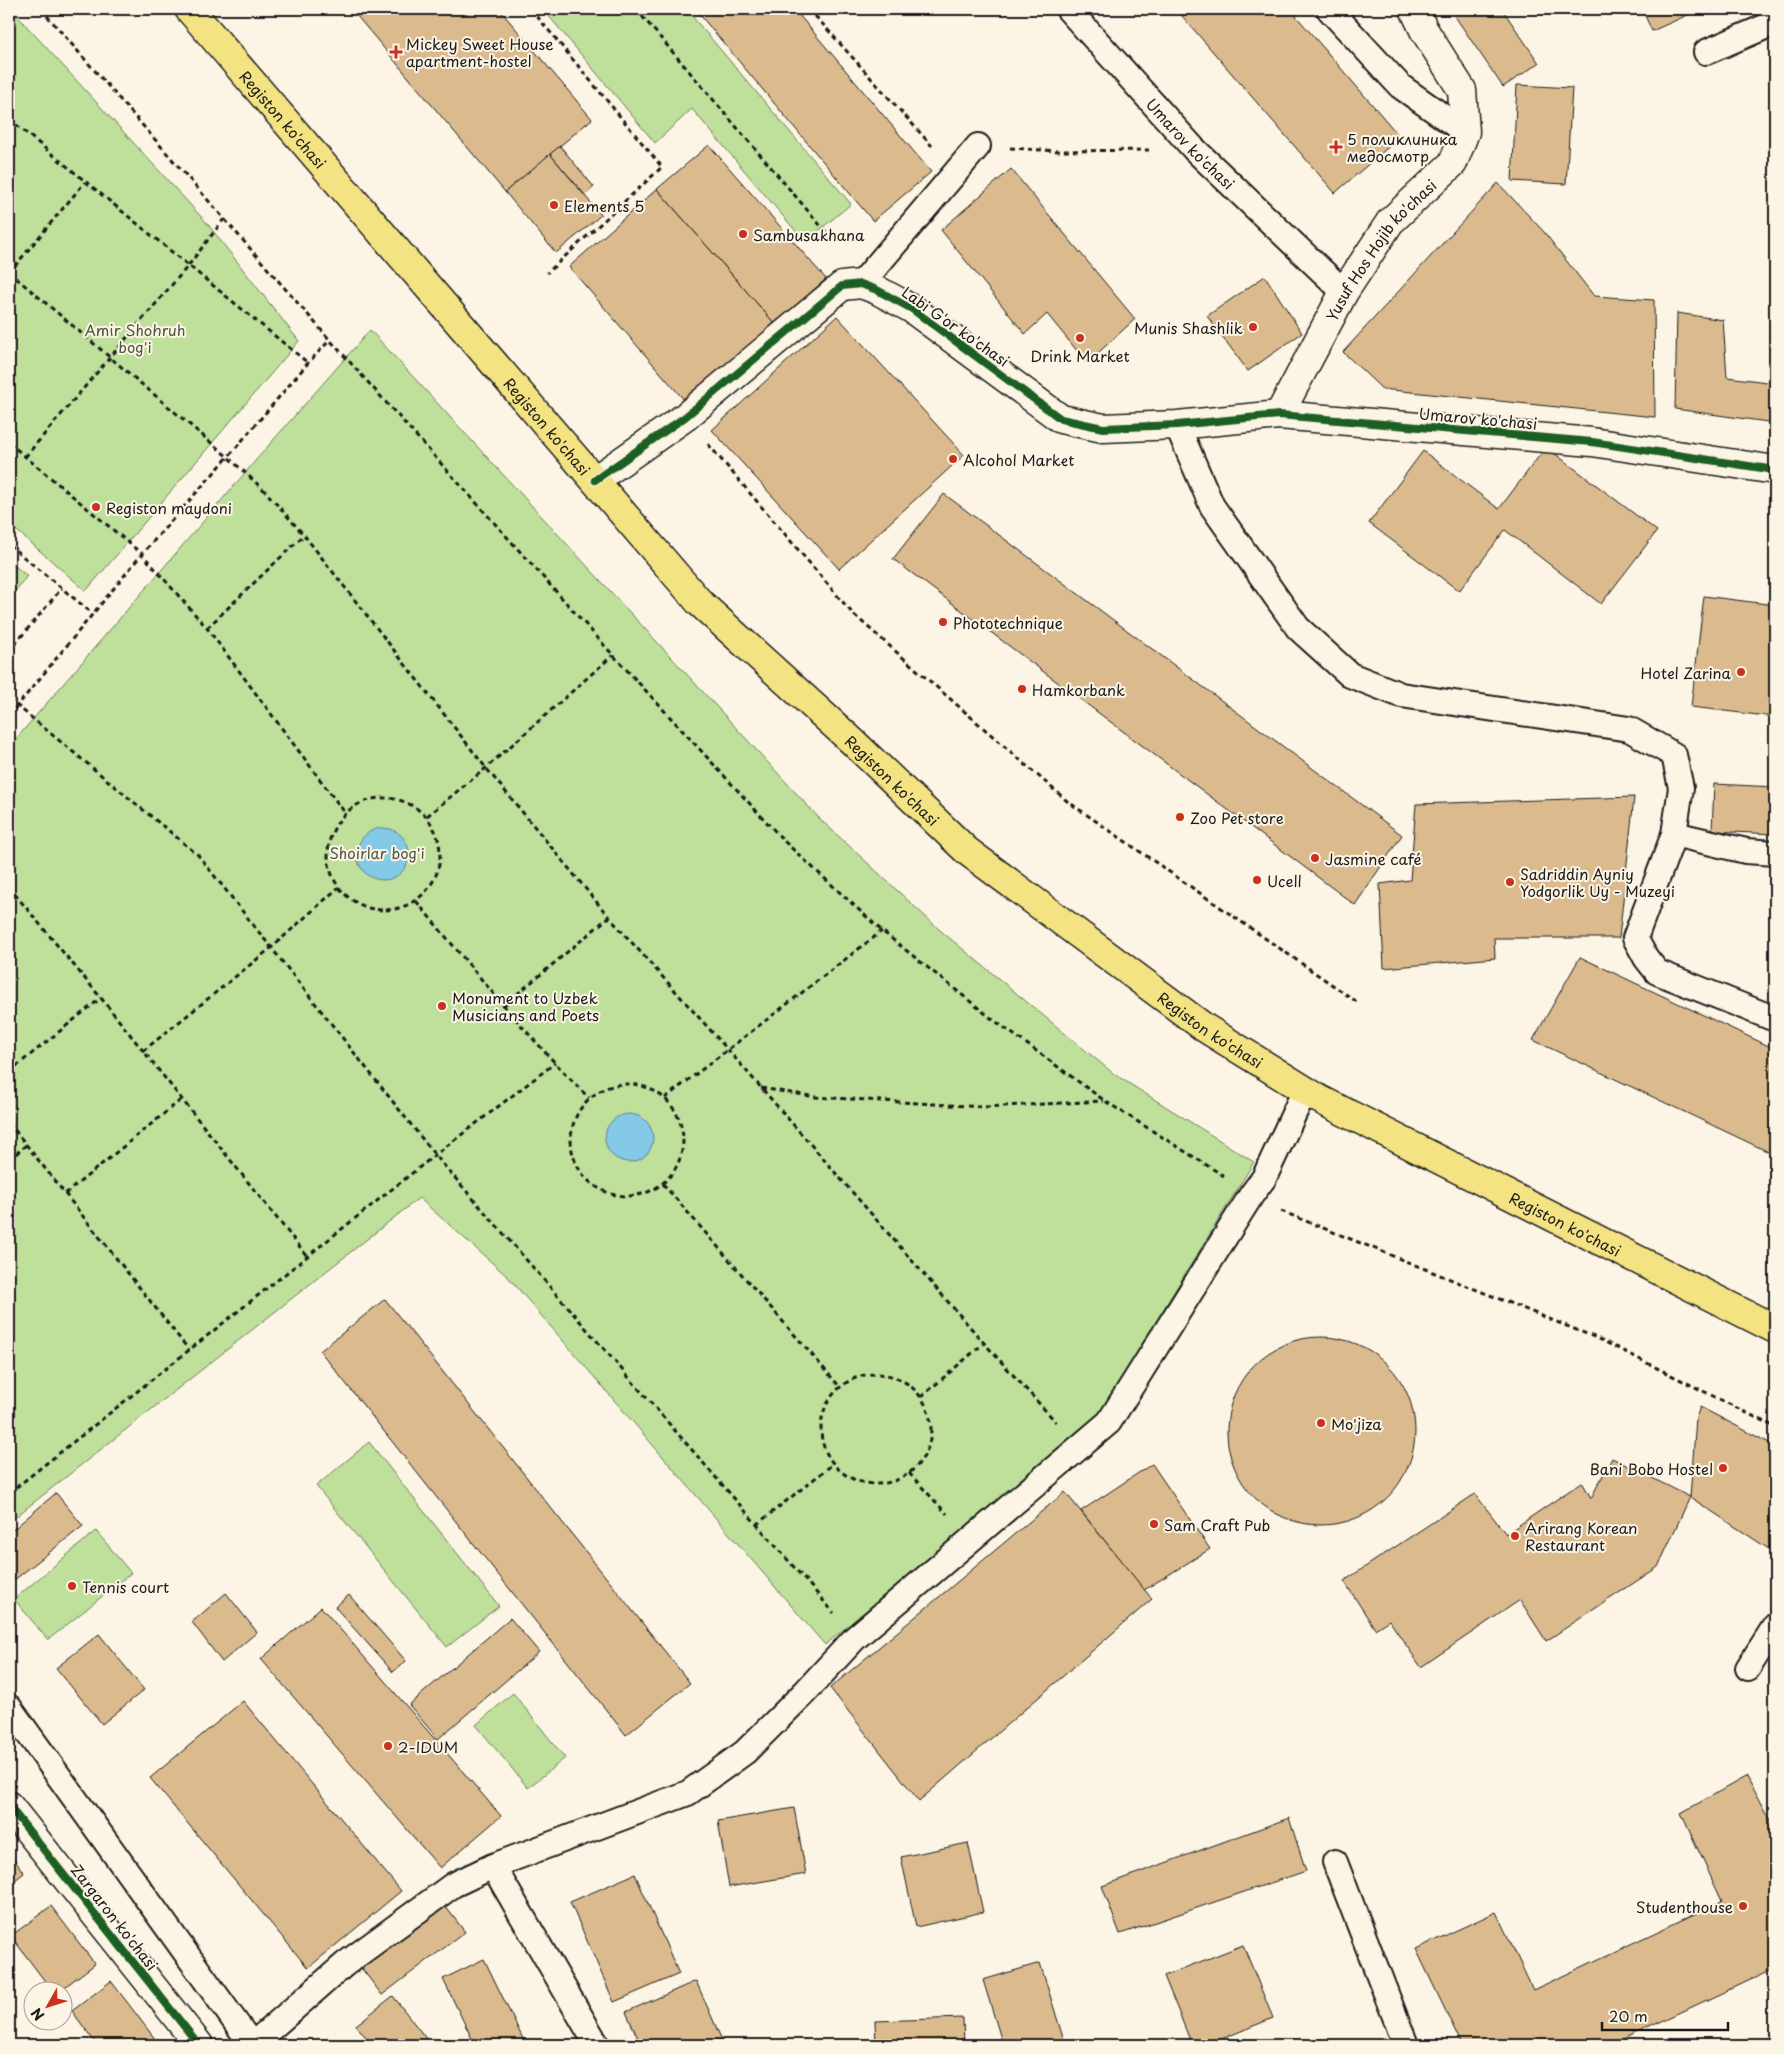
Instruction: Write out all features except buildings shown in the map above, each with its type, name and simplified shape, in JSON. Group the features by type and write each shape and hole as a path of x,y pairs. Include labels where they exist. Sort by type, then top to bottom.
{"main road":[{"name":"Registon ko'chasi","path":"190,9 700,603 853,742 967,851 1205,1028 1305,1090 1775,1329"}],"street":[{"name":"Yusuf Hos Hojib ko'chasi","path":"1279,415 1344,292 1390,222 1453,163 1465,132 1462,90 1424,30 1414,9"},
{"path":"595,480 685,417 842,286 861,284"},
{"name":"Labi G'or ko'chasi","path":"861,284 877,290 912,309 1061,419 1102,428 1177,425"},
{"name":"Umarov ko'chasi","path":"1177,425 1279,415 1592,442 1775,470"},
{"name":"Zargaron ko'chasi","path":"9,1806 199,2045"}],"lane":[{"name":"Umarov ko'chasi","path":"1068,9 1194,149 1344,292"},
{"path":"1329,9 1400,86 1465,132"},
{"path":"1706,52 1767,26 1773,18 1771,9"},
{"path":"861,284 978,146"},
{"path":"1177,425 1212,506 1298,628 1350,675 1401,695 1629,729 1674,755 1681,788 1674,834 1635,938 1646,958 1658,972 1775,1019"},
{"path":"1674,834 1746,851 1775,853"},
{"path":"9,1707 252,2045 346,1964 453,1885 493,1866 688,1793 745,1752 806,1691 855,1638 1109,1422 1252,1194 1264,1178 1305,1090"},
{"path":"1748,1668 1775,1626"},
{"path":"1335,1862 1406,2045"},
{"path":"493,1866 597,2045"}],"path":[{"path":"41,9 330,340 613,655 785,842 882,931 991,1018 1104,1101 1252,1194"},
{"path":"531,9 662,166 547,273"},
{"path":"636,9 826,232"},
{"path":"9,119 308,363"},
{"path":"85,182 9,272 228,457 265,491 304,535 486,768 609,917 984,1343 1080,1448"},
{"path":"25,457 188,266 224,219"},
{"path":"9,716 142,554 330,340"},
{"path":"685,417 860,620 1067,800 1360,1004"},
{"path":"9,443 142,554 206,628 345,813"},
{"path":"206,628 304,535"},
{"path":"9,545 92,613"},
{"path":"9,651 62,588"},
{"path":"427,816 486,768 613,655"},
{"path":"9,698 198,855 435,1155 855,1638"},
{"path":"377,798 396,798 413,805 427,816 437,833 441,852 438,871 429,888 416,901 400,908 384,910 366,907 351,899 339,888 331,873 328,857 329,841 335,826 345,813 360,802 377,798"},
{"path":"9,887 101,998 307,1256"},
{"path":"143,1051 271,948 339,888"},
{"path":"416,901 503,1006 555,1064 589,1098"},
{"path":"503,1006 609,917"},
{"path":"665,1098 882,931"},
{"path":"9,1072 101,998"},
{"path":"9,1493 435,1155 555,1064"},
{"path":"619,1084 635,1084 651,1089 665,1098 676,1110 682,1126 684,1142 681,1157 674,1172 663,1184 646,1193 627,1197 608,1193 591,1183 579,1169 572,1151 572,1131 578,1113 589,1098 603,1089 619,1084"},
{"path":"761,1088 816,1097 984,1107 1104,1101"},
{"path":"65,1194 182,1099"},
{"path":"9,1123 188,1350"},
{"path":"9,1160 26,1146"},
{"path":"663,1184 840,1387"},
{"path":"1280,1211 1598,1339 1775,1427"},
{"path":"921,1397 984,1343"},
{"path":"874,1374 892,1376 908,1384 921,1397 929,1412 932,1429 929,1446 922,1461 909,1474 895,1482 862,1483 846,1476 833,1464 825,1450 821,1432 822,1415 829,1400 840,1387 856,1378 874,1374"},
{"path":"756,1525 833,1464"},
{"path":"909,1474 972,1540"}],"green space":[{"name":"Amir Shohruh bog'i","path":"9,9 206,222 299,341 86,591 9,524"},
{"path":"543,9 686,9 851,204 805,242 692,109 655,143"},
{"name":"Shoirlar bog'i","path":"370,330 819,818 941,931 1114,1074 1254,1162 1099,1414 825,1645 508,1277 419,1198 9,1522 9,747"},
{"path":"9,561 27,576 9,599"},
{"path":"369,1442 499,1606 447,1647 316,1486"},
{"name":"Tennis court","path":"96,1531 131,1573 48,1640 14,1599"},
{"path":"513,1693 565,1758 528,1788 476,1725"}],"water":[{"path":"378,828 388,828 402,835 409,849 409,859 402,873 388,880 378,880 368,876 361,869 357,859 357,849 361,839 368,832"},
{"path":"629,1114 638,1116 646,1121 651,1129 653,1138 651,1147 646,1155 638,1160 629,1162 620,1160 612,1155 607,1147 605,1138 607,1129 612,1121 620,1116"}],"cycle path":[{"path":"595,480 685,417 842,286 861,284 877,290 912,309 1061,419 1103,428 1177,425 1279,415 1592,442 1775,470"},
{"path":"9,1806 199,2045"}],"place":[{"name":"Mickey Sweet House apartment-hostel","path":"396,52"},
{"name":"5 поликлиника медосмотр","path":"1336,147"},
{"name":"Elements 5","path":"554,205"},
{"name":"Sambusakhana","path":"743,234"},
{"name":"Munis Shashlik","path":"1253,327"},
{"name":"Drink Market","path":"1080,338"},
{"name":"Alcohol Market","path":"953,459"},
{"name":"Registon maydoni","path":"96,507"},
{"name":"Phototechnique","path":"943,622"},
{"name":"Hotel Zarina","path":"1741,672"},
{"name":"Hamkorbank","path":"1022,689"},
{"name":"Zoo Pet store","path":"1180,817"},
{"name":"Jasmine café","path":"1315,858"},
{"name":"Ucell","path":"1257,880"},
{"name":"Sadriddin Ayniy Yodgorlik Uy - Muzeyi","path":"1510,882"},
{"name":"Monument to Uzbek Musicians and Poets","path":"442,1006"},
{"name":"Mo'jiza","path":"1321,1423"},
{"name":"Bani Bobo Hostel","path":"1723,1468"},
{"name":"Sam Craft Pub","path":"1154,1524"},
{"name":"Arirang Korean Restaurant","path":"1515,1536"},
{"name":"Tennis court","path":"72,1586"},
{"name":"2-IDUM","path":"388,1746"},
{"name":"Studenthouse","path":"1743,1906"}]}
